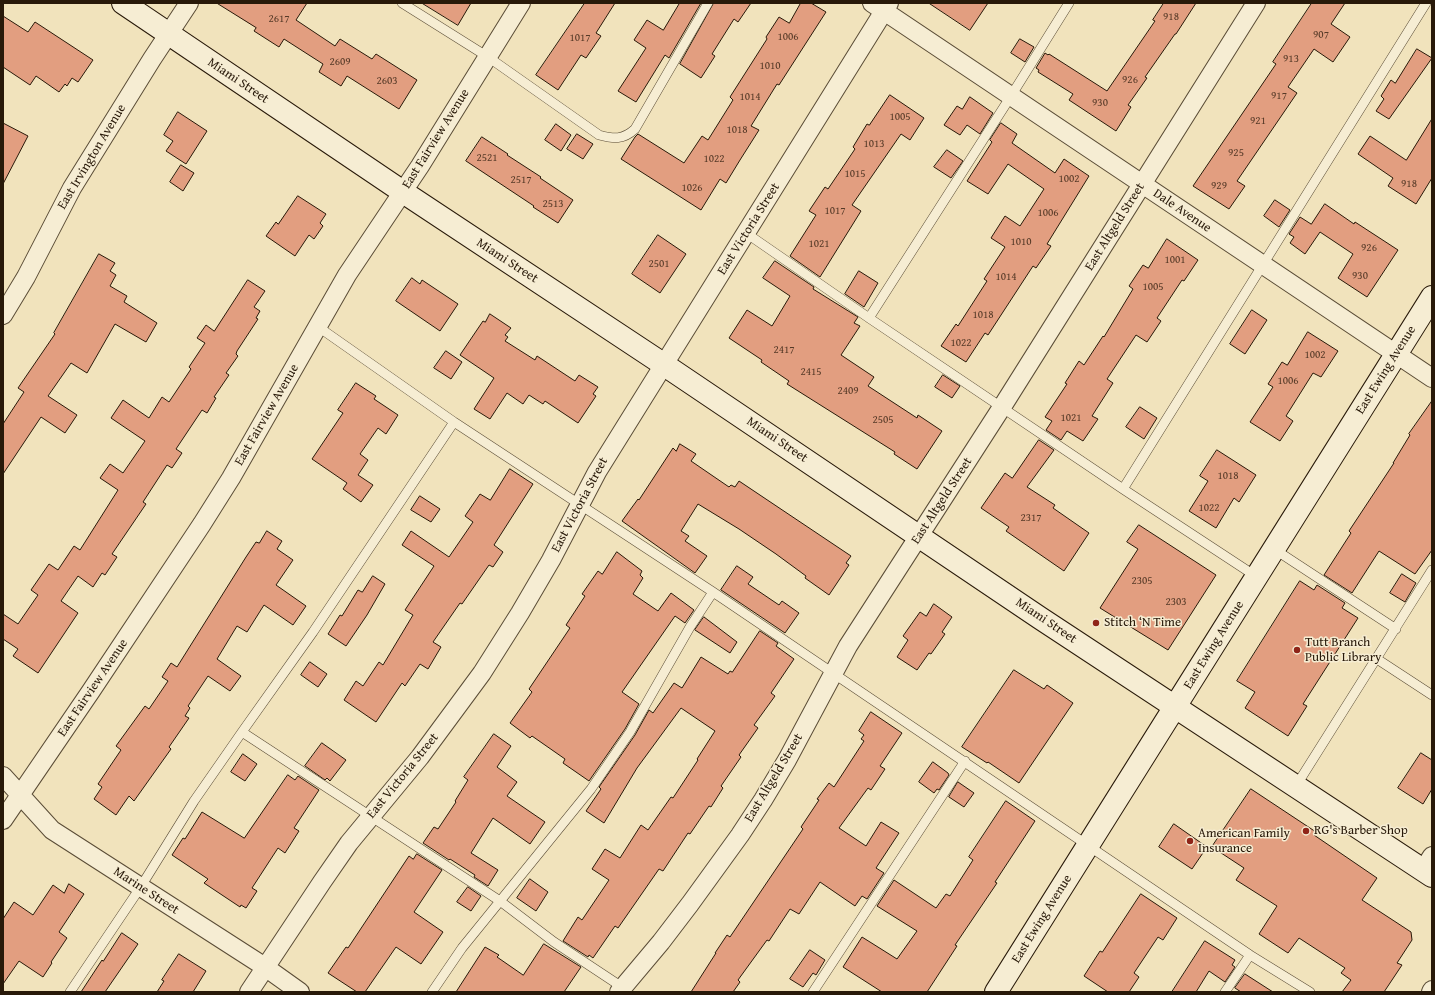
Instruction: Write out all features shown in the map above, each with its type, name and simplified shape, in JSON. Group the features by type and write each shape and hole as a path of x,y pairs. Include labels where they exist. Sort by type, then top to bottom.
{"street":[{"name":"Miami Street","path":"123,3 403,192 664,364 1175,708 1296,786 1429,867"},
{"name":"East Irvington Avenue","path":"3,315 26,277 72,188 189,3"},
{"name":"East Fairview Avenue","path":"3,820 202,524 231,478 347,275 403,192 521,3"},
{"name":"East Altgeld Street","path":"624,990 740,835 763,800 787,760 848,646 1002,407 1256,3"},
{"name":"Dale Avenue","path":"882,6 1011,96 1432,378"},
{"name":"East Victoria Street","path":"249,992 349,843 420,757 482,673 547,567 597,472 746,233 882,6"},
{"name":"East Ewing Avenue","path":"996,992 1432,297"},
{"name":"Marine Street","path":"3,776 52,830 265,967 300,992"}],"lane":[{"path":"402,3 488,57 599,134 612,138 618,138 635,129 708,3"},
{"path":"869,318 1069,3"},
{"path":"1123,489 1426,3"},
{"path":"746,233 869,318 1123,489 1257,577"},
{"path":"317,326 454,422 714,592 1250,955 1310,992"},
{"path":"70,992 140,888 194,801 313,632 454,422"},
{"path":"1274,549 1396,629"},
{"path":"1296,786 1432,570"},
{"path":"432,992 462,948 591,789 630,732 690,627 714,592"},
{"path":"1377,659 1432,695"},
{"path":"242,732 500,901 554,942 624,990"},
{"path":"814,992 965,761"},
{"path":"1225,992 1250,955"}],"building":[{"path":"217,3 307,3 296,20 335,46 340,39 372,59 376,54 417,80 399,109 347,76 341,86 319,72 323,64 284,39 279,47 254,31 256,28"},
{"path":"422,3 471,3 458,25"},
{"path":"585,3 615,3 596,33 601,36 586,58 581,55 558,90 536,75"},
{"path":"680,3 701,3 669,58 665,55 636,102 618,91 646,48 634,40 647,20 663,30"},
{"path":"714,3 751,3 738,22 734,19 712,54 715,56 701,78 680,64"},
{"path":"801,3 811,3 826,12 779,85 777,84 751,126 759,130 726,183 720,179 701,210 621,159 638,134 684,163 702,136 708,140 733,100 730,97 767,39 766,37 779,17 789,23"},
{"path":"929,3 988,3 970,30"},
{"path":"1164,3 1196,3 1145,77 1147,78 1128,105 1131,107 1116,131 1069,100 1073,94 1038,72 1039,70 1036,68 1045,53 1048,55 1049,54 1107,91 1155,21 1153,20"},
{"path":"1312,3 1345,3 1331,24 1350,37 1333,62 1314,49 1288,87 1297,93 1237,181 1245,186 1229,209 1193,186 1276,64 1273,62"},
{"path":"3,16 28,32 35,22 93,60 78,82 72,78 67,86 65,84 59,92 36,76 30,85 3,67"},
{"path":"1020,39 1034,47 1025,62 1011,53"},
{"path":"1417,49 1432,58 1389,119 1376,111 1384,99 1381,96 1391,80 1395,83"},
{"path":"890,95 924,118 910,140 901,134 852,205 861,211 820,277 790,256 816,215 809,211 825,187 828,189 855,149 853,147 867,124 869,125"},
{"path":"970,97 993,113 980,134 967,125 960,135 944,125 957,106 962,109"},
{"path":"178,112 207,131 186,164 166,151 173,141 164,135"},
{"path":"1432,119 1432,178 1416,204 1388,186 1393,178 1358,154 1370,136 1406,160"},
{"path":"3,123 28,136 3,184"},
{"path":"1001,123 1017,134 1012,143 1055,173 1064,159 1089,176 1047,244 1051,246 1036,268 1033,266 988,335 985,333 966,362 941,346 956,324 958,326 987,281 984,279 1005,247 991,238 1005,216 1020,226 1044,189 1008,164 988,194 967,181 992,142 990,140"},
{"path":"556,124 571,135 561,151 545,140"},
{"path":"577,134 593,144 583,159 567,149"},
{"path":"482,137 573,200 558,223 466,161"},
{"path":"947,150 963,161 951,178 934,167"},
{"path":"181,165 194,173 183,191 170,182"},
{"path":"298,196 326,214 320,223 323,226 314,239 309,235 295,256 266,236 276,222 278,224"},
{"path":"1275,200 1290,210 1279,227 1264,216"},
{"path":"1325,204 1354,224 1355,222 1398,250 1367,297 1338,278 1353,254 1320,232 1305,254 1290,243 1294,237 1289,234 1300,217 1311,224"},
{"path":"658,235 686,254 660,293 632,274"},
{"path":"1167,239 1198,260 1184,281 1182,280 1157,318 1161,321 1147,342 1136,335 1107,379 1113,383 1092,416 1098,419 1083,441 1067,431 1061,440 1046,430 1052,421 1045,417 1067,384 1065,383 1079,361 1084,365 1103,336 1104,337 1133,289 1129,286 1143,265 1148,268"},
{"path":"99,254 115,263 110,271 116,275 110,286 127,296 124,302 157,323 146,342 115,324 87,373 71,363 48,396 77,415 65,433 41,417 3,474 3,424 24,392 18,388 55,334 54,333"},
{"path":"775,261 814,287 813,289 858,317 854,323 860,326 841,355 874,377 868,386 917,418 918,415 942,431 917,469 894,454 895,452 787,384 789,381 761,362 762,360 729,338 747,310 772,326 790,296 763,278"},
{"path":"859,271 878,283 864,307 845,294"},
{"path":"412,278 420,284 422,280 458,304 440,331 396,301"},
{"path":"248,280 265,291 254,307 260,311 256,318 258,319 237,351 236,354 238,356 226,373 229,375 214,397 216,398 207,413 202,410 176,449 182,453 172,468 167,465 143,502 146,504 112,554 117,557 105,575 102,573 93,587 78,576 61,601 78,613 38,673 13,656 18,649 3,639 3,614 18,624 38,595 31,590 49,564 58,570 74,546 80,550 118,490 100,478 110,464 123,473 145,441 111,418 123,400 149,418 162,397 169,402 191,369 189,367 205,343 197,338 206,325 214,331"},
{"path":"1252,310 1267,320 1245,354 1230,344"},
{"path":"490,314 511,328 505,335 508,337 505,341 535,360 537,356 575,381 579,375 598,387 593,394 596,396 578,423 545,401 543,404 529,395 523,404 507,393 490,419 474,409 494,378 460,355 483,321 485,322"},
{"path":"1308,332 1338,351 1321,377 1313,373 1286,416 1293,421 1280,441 1250,422 1273,387 1268,384 1282,362 1287,365"},
{"path":"446,351 462,362 451,379 434,368"},
{"path":"943,375 960,386 952,398 935,387"},
{"path":"356,383 376,396 374,399 398,415 386,434 378,428 360,454 368,460 358,475 373,485 361,502 343,489 347,483 312,459 343,413 338,410"},
{"path":"1432,401 1432,550 1415,574 1379,551 1352,593 1324,575 1351,533 1349,531 1394,463 1410,435 1409,434"},
{"path":"1140,407 1157,418 1144,439 1126,427"},
{"path":"1039,440 1054,450 1027,487 1055,505 1053,508 1089,533 1064,571 1006,531 1009,527 981,508 1005,473 1012,478"},
{"path":"680,444 696,454 691,461 729,487 731,485 735,487 739,481 851,556 846,563 849,565 829,595 805,578 806,576 776,554 698,504 681,531 689,536 685,541 707,556 695,573 622,521 638,499 639,500 673,448 676,451"},
{"path":"1217,450 1256,475 1239,502 1234,498 1216,528 1189,511 1208,481 1200,476"},
{"path":"510,469 533,484 494,545 503,552 493,567 489,565 433,642 441,647 428,669 420,664 405,686 402,683 376,722 344,700 356,681 363,686 379,662 383,665 413,615 405,610 434,566 402,545 411,531 449,557 473,522 465,516 480,494 490,500"},
{"path":"420,496 440,509 431,522 411,510"},
{"path":"1139,525 1216,575 1168,650 1100,608 1138,549 1127,542"},
{"path":"267,531 282,541 277,549 293,560 276,585 306,606 293,625 264,605 247,632 237,626 217,659 241,676 230,691 208,676 188,706 190,708 185,716 189,718 169,747 171,749 134,801 129,796 116,815 94,799 102,787 98,784 121,750 116,746 145,706 149,709 168,681 162,677 171,663 177,667 246,557 256,542 259,543"},
{"path":"617,552 642,571 640,575 643,578 633,594 658,611 671,593 694,610 685,623 675,616 622,692 639,704 625,729 589,781 563,763 565,759 532,736 530,738 510,723 532,692 529,689 570,628 566,625 585,596 582,594 598,571 602,574"},
{"path":"737,566 753,577 748,584 779,605 782,601 799,613 785,633 721,590"},
{"path":"1402,574 1416,583 1405,602 1390,593"},
{"path":"373,576 385,584 367,615 346,646 328,634 340,615 342,616 358,590 362,592"},
{"name":"Tutt Branch Public Library","path":"1300,581 1314,590 1317,585 1345,603 1342,608 1358,618 1303,704 1307,706 1288,736 1245,708 1255,692 1237,681"},
{"path":"934,604 952,617 942,632 945,634 931,654 929,653 917,670 897,657 908,640 903,636 920,612 926,616"},
{"path":"704,617 737,642 730,653 695,630"},
{"path":"760,631 778,643 776,646 794,659 771,693 775,696 754,725 758,728 739,755 741,757 721,786 723,788 711,807 709,806 690,834 688,833 663,871 659,869 618,928 615,926 593,958 589,955 588,957 563,941 578,917 582,920 609,880 592,869 605,849 620,858 641,825 648,830 671,797 673,798 715,731 681,708 637,768 604,823 586,811 601,789 599,787 635,735 649,710 653,713 674,683 682,688 701,657 728,674 730,671 732,672"},
{"path":"310,662 327,674 318,687 301,675"},
{"path":"1014,670 1044,689 1047,685 1073,703 1019,783 988,762 987,763 962,747"},
{"path":"871,712 902,733 880,766 885,769 871,790 868,788 839,828 866,846 881,822 899,833 876,868 884,873 867,899 862,896 855,906 820,882 799,914 790,909 769,941 767,940 738,980 740,982 733,992 691,992 727,935 730,937 803,829 801,827 819,800 817,799 829,783 834,787 864,741 861,739 864,735 859,731"},
{"path":"494,734 511,746 497,767 517,782 507,796 545,822 530,844 493,818 471,853 498,870 488,886 474,877 475,875 423,843 434,827 438,829 456,802 455,801 468,780 464,777"},
{"path":"322,743 346,760 330,781 327,778 325,780 305,766"},
{"path":"1421,753 1432,760 1432,789 1423,804 1398,788"},
{"path":"243,754 257,764 245,781 231,772"},
{"path":"933,762 949,775 939,790 937,789 934,793 919,782"},
{"path":"288,775 295,780 298,776 319,790 294,828 299,831 285,853 278,848 252,888 257,891 246,908 241,905 240,907 204,883 208,879 172,855 183,838 185,839 202,812 244,838"},
{"path":"958,782 974,793 964,807 949,797"},
{"path":"1251,789 1316,832 1314,835 1377,878 1362,900 1411,932 1412,940 1397,963 1402,965 1384,992 1342,992 1351,980 1341,973 1345,968 1299,938 1288,953 1259,934 1277,906 1236,880 1244,868 1212,847"},
{"path":"1006,801 1035,821 995,882 997,883 955,945 957,946 927,992 882,992 843,967 862,937 897,959 917,931 877,906 894,880 936,908 946,894 950,896 973,860 969,857"},
{"path":"1174,824 1207,847 1192,869 1159,847"},
{"path":"417,854 442,870 414,912 443,932 421,964 396,947 365,992 357,992 328,973 346,947 348,948 409,856 413,859"},
{"path":"530,879 548,892 536,911 517,898"},
{"path":"69,884 84,894 59,932 67,938 43,977 19,961 3,984 3,919 14,902 33,915 53,885 64,893"},
{"path":"468,887 481,896 471,911 457,902"},
{"path":"1141,894 1177,918 1163,940 1158,937 1134,973 1139,977 1129,992 1108,992 1084,976"},
{"path":"122,933 138,944 105,992 81,992 102,960 103,961"},
{"path":"1205,941 1235,960 1232,965 1235,967 1225,982 1209,971 1196,992 1172,992"},
{"path":"544,944 581,967 564,992 456,992 485,947 499,955 497,957 523,975"},
{"path":"810,950 825,960 816,975 813,973 803,987 790,979"},
{"path":"179,954 206,971 193,992 157,992 164,981 162,980"},
{"path":"1245,974 1273,992 1241,992 1235,988"}],"place":[{"name":"Stitch ‘N Time","path":"1096,623"},
{"name":"Tutt Branch Public Library","path":"1297,650"},
{"name":"RG's Barber Shop","path":"1306,831"},
{"name":"American Family Insurance","path":"1190,841"}]}
